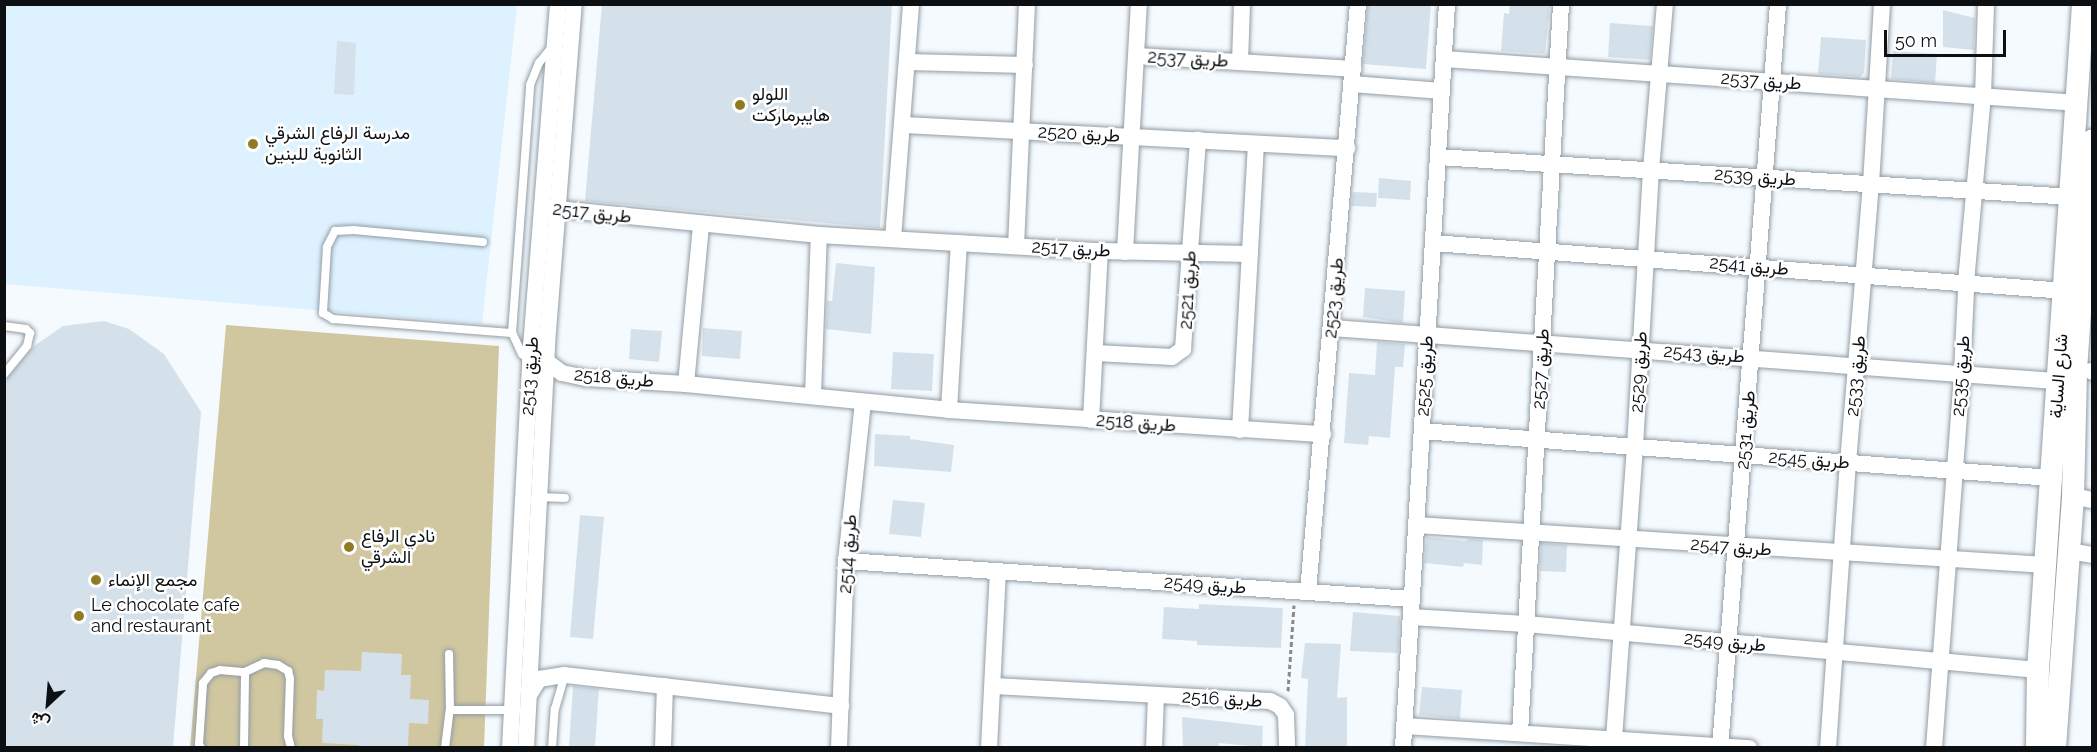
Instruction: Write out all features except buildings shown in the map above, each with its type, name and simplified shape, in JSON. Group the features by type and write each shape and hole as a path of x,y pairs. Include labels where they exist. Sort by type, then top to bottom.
{"street":[{"name":"طريق 2513","path":"550,208 558,4"},
{"name":"طريق 2513","path":"526,747 529,696 523,669 538,361 550,208 574,4"},
{"path":"893,239 911,4"},
{"path":"1016,246 1027,4"},
{"path":"1125,252 1139,4"},
{"name":"طريق 2537","path":"1240,62 1242,4"},
{"name":"طريق 2523","path":"1301,592 1323,434 1358,4"},
{"name":"طريق 2525","path":"1403,747 1447,4"},
{"name":"طريق 2527","path":"1520,733 1560,4"},
{"name":"طريق 2529","path":"1614,739 1626,540 1635,447 1651,170 1665,4"},
{"name":"طريق 2531","path":"1720,747 1778,4"},
{"name":"طريق 2533","path":"1828,747 1848,463 1865,276 1882,4"},
{"name":"طريق 2535","path":"1934,747 1962,373 1966,284 1983,96 1986,4"},
{"name":"شارع الساية","path":"2055,747 2069,551 2083,498 2080,377 2088,156 2078,103 2083,4"},
{"name":"طريق 2537","path":"1137,56 1240,62 1442,91"},
{"name":"طريق 2537","path":"1444,59 2078,103"},
{"path":"908,62 1025,65"},
{"name":"طريق 2520","path":"903,125 1347,148"},
{"name":"طريق 2521","path":"1096,353 1166,357 1178,354 1185,343 1198,140"},
{"path":"1240,430 1256,144"},
{"name":"شارع الساية","path":"2037,747 2038,670 2052,478 2080,377 2066,291 2072,197 2088,156"},
{"name":"طريق 2539","path":"1438,157 2072,197"},
{"name":"طريق 2517","path":"550,208 819,235 1100,251 1250,254"},
{"path":"686,384 701,224"},
{"path":"813,395 819,235"},
{"path":"949,410 959,243"},
{"name":"طريق 2541","path":"1433,243 2066,291"},
{"path":"1091,420 1100,251"},
{"name":"طريق 2543","path":"1332,328 1962,373 2080,377"},
{"name":"طريق 2513","path":"510,747 512,710 531,647 538,497 538,361"},
{"name":"طريق 2518","path":"538,361 562,373 578,377 813,395 863,403 949,410 1323,434"},
{"name":"طريق 2514","path":"839,747 846,561 863,403"},
{"name":"طريق 2545","path":"1422,431 2052,478"},
{"name":"طريق 2547","path":"1416,525 2046,565"},
{"path":"2069,551 2092,555"},
{"name":"طريق 2549","path":"846,561 1412,599"},
{"path":"989,747 994,686 998,572"},
{"name":"طريق 2549","path":"1411,617 1526,624 2038,670"},
{"path":"531,647 544,664 565,675"},
{"path":"529,696 539,679 565,675 841,706"},
{"path":"663,747 665,686"},
{"name":"طريق 2516","path":"994,686 1270,701 1280,706 1286,715 1287,747"},
{"name":"طريق 2516","path":"1154,747 1156,695"},
{"path":"1405,726 1749,747"}],"lane":[{"path":"538,361 522,354 512,333 530,85 539,63 555,42"},
{"path":"483,242 354,230 335,231 327,247 323,313 333,320 512,333"},
{"path":"4,326 26,329 30,333 27,346 4,374"},
{"path":"538,497 566,498"},
{"path":"445,747 450,711 449,654"},
{"path":"201,747 199,744 203,683 210,673 220,670 245,672 264,663 278,665 288,671 290,679 288,736 291,747"},
{"path":"244,747 245,672"},
{"path":"552,747 555,710 565,675"},
{"path":"450,711 512,710"}],"path":[{"path":"1286,715 1301,592"}],"shaded area":[{"name":"مدرسة الرفاع الشرقي الثانوية للبنين","path":"4,5 517,5 482,324 5,284"},
{"name":"نادي الرفاع الشرقي","path":"226,325 499,346 484,747 190,748"}],"place":[{"name":"اللولو هايبرماركت","path":"740,105"},
{"name":"مدرسة الرفاع الشرقي الثانوية للبنين","path":"253,144"},
{"name":"نادي الرفاع الشرقي","path":"349,547"},
{"name":"مجمع الإنماء","path":"96,580"},
{"name":"Le chocolate cafe and restaurant","path":"79,616"}]}
